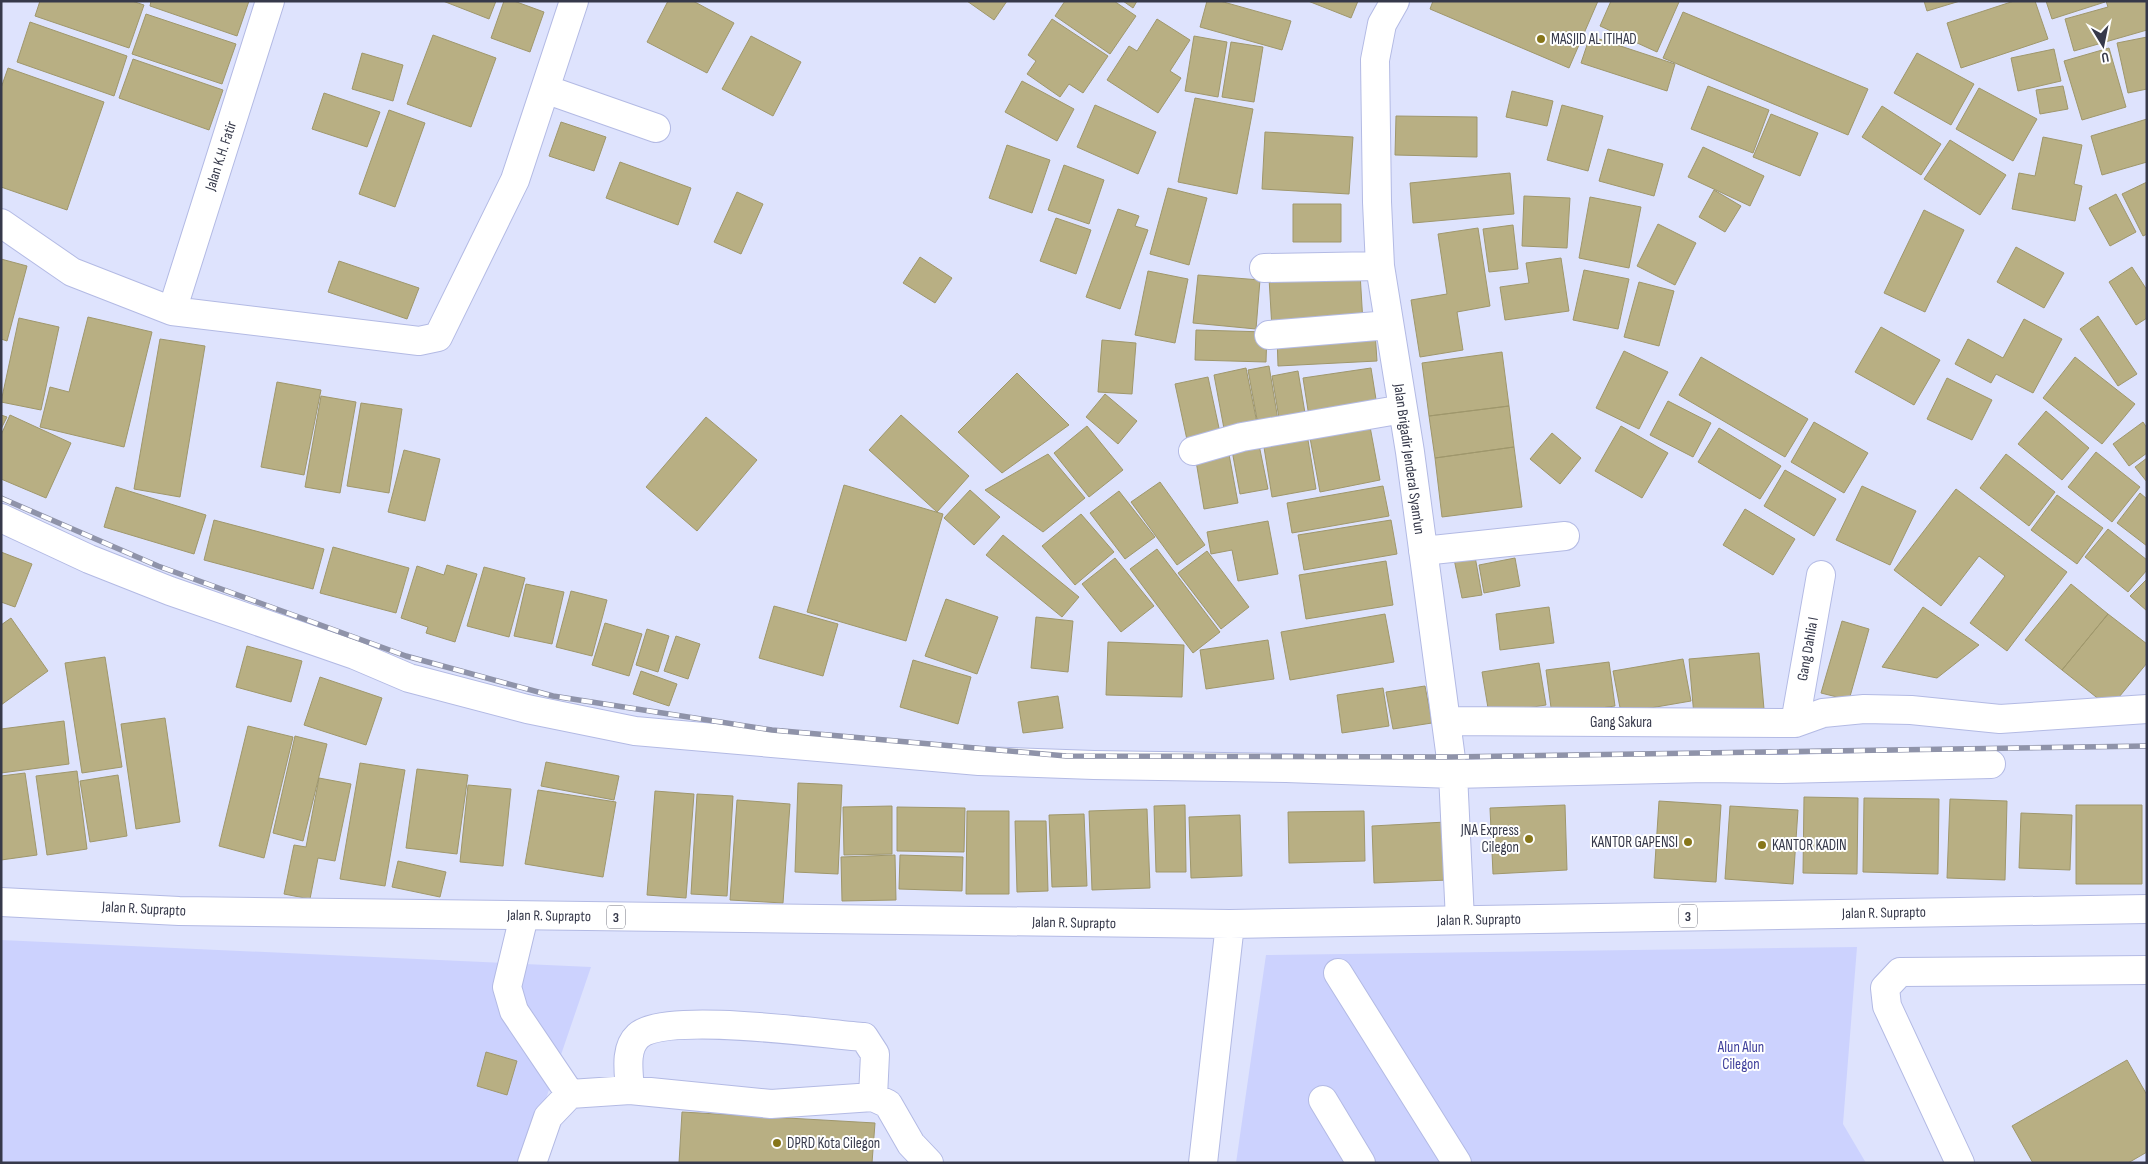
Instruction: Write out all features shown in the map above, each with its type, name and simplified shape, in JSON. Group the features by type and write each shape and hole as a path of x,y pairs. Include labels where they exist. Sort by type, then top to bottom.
{"main road":[{"name":"Jalan K.H. Fatir","path":"172,311 270,1"},
{"path":"1,222 72,272 172,311 419,341 438,337 515,180 574,1"},
{"name":"Jalan Brigadir Jenderal Syam'un","path":"1395,1 1382,24 1375,60 1380,266 1403,409 1453,774 1460,920"},
{"path":"545,89 656,128"},
{"path":"1264,268 1380,266"},
{"path":"1270,335 1389,325"},
{"path":"1193,451 1242,437 1403,409"},
{"path":"1,518 89,559 161,588 355,656 410,678 527,709 635,731 979,761 1453,774 1991,764"},
{"path":"1423,551 1564,536"},
{"name":"Gang Dahlia I","path":"1795,723 1821,575"},
{"name":"Gang Sakura","path":"1446,721 1795,723 1823,713 1864,709 1911,710 2000,719 2147,709"},
{"name":"Jalan R. Suprapto","path":"1,902 179,911 1230,924 2147,909"},
{"path":"524,916 507,987 514,1012 570,1094"},
{"path":"1203,1163 1230,924"},
{"path":"1960,1163 1888,1006 1885,988 1900,972 2147,970"},
{"path":"1338,973 1458,1163"},
{"path":"630,1090 629,1048 639,1035 662,1026 712,1024 864,1038 875,1054 873,1097"},
{"path":"532,1163 548,1117 570,1094 630,1090 771,1104 873,1097 888,1104 911,1144 929,1163"},
{"path":"1323,1100 1361,1163"}],"green space":[{"path":"1,940 591,967 524,1163 1,1163"},
{"name":"Alun Alun Cilegon","path":"1857,947 1843,1124 1866,1163 1236,1163 1266,955"}],"building":[{"path":"40,1 132,1 144,5 129,48 35,16"},
{"path":"151,1 249,1 237,36 150,6"},
{"path":"443,1 496,1 489,19"},
{"path":"504,1 514,1 544,12 530,52 491,38"},
{"path":"668,1 693,1 734,23 707,73 647,42"},
{"path":"967,1 1007,1 994,20"},
{"path":"1065,1 1114,1 1136,16 1110,54 1055,16"},
{"path":"1123,1 1137,1 1133,8"},
{"path":"1207,1 1220,1 1291,21 1282,50 1200,27"},
{"path":"1308,1 1358,1 1351,18"},
{"name":"MASJID AL ITIHAD","path":"1433,1 1598,1 1569,68 1430,9"},
{"path":"1611,1 1679,2 1657,52 1600,26"},
{"path":"1924,1 1960,1 1927,11"},
{"path":"2014,1 2035,1 2048,39 1961,68 1947,23"},
{"path":"2046,1 2105,1 2105,2 2052,19"},
{"path":"2106,1 2147,1 2147,30 2074,51 2065,19 2108,7"},
{"path":"1683,12 1868,89 1848,135 1663,58"},
{"path":"146,14 236,44 222,84 132,54"},
{"path":"1052,19 1108,56 1083,93 1069,84 1060,97 1027,74 1036,61 1028,55"},
{"path":"1157,19 1190,40 1170,71 1181,78 1158,113 1107,80 1129,46 1137,51"},
{"path":"30,22 127,56 114,96 17,62"},
{"path":"433,35 496,58 471,127 407,104"},
{"path":"751,36 801,62 773,116 722,89"},
{"path":"1194,36 1227,42 1218,97 1185,91"},
{"path":"1590,36 1675,64 1667,91 1581,63"},
{"path":"2147,37 2147,89 2128,93 2117,43"},
{"path":"1231,42 1263,47 1254,102 1222,97"},
{"path":"2109,48 2126,107 2082,120 2064,61"},
{"path":"2054,49 2061,81 2018,91 2011,58"},
{"path":"362,53 403,65 393,101 352,89"},
{"path":"1917,53 1974,84 1951,125 1894,93"},
{"path":"133,59 223,90 209,130 119,98"},
{"path":"8,68 104,102 67,210 1,187 1,88"},
{"path":"1022,81 1074,109 1057,141 1005,112"},
{"path":"1708,86 1769,110 1753,153 1691,129"},
{"path":"2063,86 2068,109 2040,114 2036,90"},
{"path":"1979,88 2037,119 2013,161 1956,129"},
{"path":"1512,91 1553,101 1547,126 1506,117"},
{"path":"324,93 380,112 367,147 312,129"},
{"path":"1195,98 1253,109 1237,194 1178,182"},
{"path":"1095,105 1156,132 1138,174 1077,147"},
{"path":"1562,105 1603,116 1588,171 1547,160"},
{"path":"1882,106 1941,144 1921,175 1862,137"},
{"path":"389,110 425,123 395,207 359,194"},
{"path":"1771,114 1818,133 1800,176 1753,157"},
{"path":"1396,116 1477,117 1477,157 1395,155"},
{"path":"2147,119 2147,162 2102,175 2091,136"},
{"path":"561,122 606,137 594,171 549,156"},
{"path":"1265,132 1353,137 1349,194 1262,189"},
{"path":"2043,137 2082,145 2074,184 2082,186 2075,221 2012,209 2019,173 2035,176"},
{"path":"1950,140 2006,175 1980,215 1924,179"},
{"path":"1007,145 1050,160 1032,213 989,198"},
{"path":"1703,147 1764,176 1750,206 1688,177"},
{"path":"1608,149 1663,164 1654,196 1599,181"},
{"path":"620,162 691,188 678,225 606,198"},
{"path":"1064,165 1104,180 1089,224 1048,210"},
{"path":"1510,173 1514,214 1413,223 1410,183"},
{"path":"2147,182 2147,234 2143,236 2122,194"},
{"path":"1168,188 1207,198 1189,265 1150,254"},
{"path":"1714,190 1741,206 1725,232 1699,217"},
{"path":"737,192 763,204 741,254 714,242"},
{"path":"2116,194 2136,232 2110,246 2089,208"},
{"path":"1524,196 1570,198 1567,248 1522,246"},
{"path":"1590,197 1641,207 1629,268 1579,258"},
{"path":"1293,204 1341,204 1341,242 1293,242"},
{"path":"1118,209 1139,216 1135,226 1148,230 1120,309 1086,297"},
{"path":"1924,210 1964,230 1925,312 1884,293"},
{"path":"1056,218 1091,230 1076,274 1040,261"},
{"path":"1658,224 1696,243 1675,285 1637,266"},
{"path":"1513,225 1518,269 1489,272 1483,229"},
{"path":"1478,228 1490,306 1457,312 1463,350 1420,357 1411,300 1447,294 1438,234"},
{"path":"2016,247 2064,273 2044,308 1997,282"},
{"path":"920,257 952,278 935,303 903,283"},
{"path":"1561,258 1569,311 1505,320 1500,287 1529,283 1526,263"},
{"path":"1,259 27,266 7,341 1,339"},
{"path":"339,261 419,288 407,319 328,292"},
{"path":"2132,267 2147,290 2147,318 2136,325 2109,282"},
{"path":"1584,270 1629,279 1618,329 1573,320"},
{"path":"1148,271 1188,279 1175,343 1135,335"},
{"path":"1360,273 1363,323 1272,329 1269,278"},
{"path":"1198,275 1260,280 1256,329 1193,323"},
{"path":"1639,282 1674,291 1659,346 1624,337"},
{"path":"2098,316 2137,374 2118,386 2080,329"},
{"path":"88,317 152,332 124,447 40,427 50,387 69,392"},
{"path":"19,318 59,327 41,410 1,402"},
{"path":"2024,319 2062,339 2033,393 1996,374 1991,383 1955,364 1968,339 2003,358"},
{"path":"1881,327 1940,360 1914,405 1855,372"},
{"path":"1196,330 1267,332 1266,362 1195,360"},
{"path":"1375,332 1377,361 1278,366 1277,336"},
{"path":"160,339 205,346 180,497 134,489"},
{"path":"1102,340 1136,343 1132,394 1098,392"},
{"path":"1624,351 1668,372 1639,429 1596,408"},
{"path":"1502,352 1509,406 1429,416 1422,363"},
{"path":"1701,357 1808,419 1785,457 1679,395"},
{"path":"2075,357 2135,404 2102,444 2043,398"},
{"path":"1269,366 1279,426 1259,430 1248,370"},
{"path":"1246,368 1258,428 1225,434 1214,375"},
{"path":"1371,368 1378,412 1310,423 1303,378"},
{"path":"1298,371 1306,419 1280,424 1272,376"},
{"path":"1017,373 1069,425 1002,473 958,432"},
{"path":"1208,377 1222,442 1189,449 1175,384"},
{"path":"1947,378 1992,400 1972,440 1927,419"},
{"path":"277,382 321,390 304,475 261,467"},
{"path":"1105,394 1137,421 1118,444 1086,417"},
{"path":"321,396 356,402 340,493 305,487"},
{"path":"1668,401 1711,423 1693,457 1650,435"},
{"path":"361,403 402,409 389,493 347,486"},
{"path":"1509,406 1514,447 1435,458 1429,416"},
{"path":"2046,411 2089,448 2062,480 2018,444"},
{"path":"1,415 7,417 1,429"},
{"path":"10,415 71,443 46,498 1,479 1,435"},
{"path":"901,415 969,476 937,512 869,450"},
{"path":"1368,416 1380,480 1320,492 1308,427"},
{"path":"706,417 757,460 697,531 646,487"},
{"path":"1814,422 1868,453 1844,493 1791,462"},
{"path":"2143,422 2147,428 2147,453 2129,466 2113,444"},
{"path":"1087,426 1123,470 1089,497 1054,453"},
{"path":"1621,426 1668,453 1642,498 1595,471"},
{"path":"1306,428 1316,489 1272,497 1262,435"},
{"path":"1719,428 1781,466 1760,499 1698,462"},
{"path":"1552,433 1581,458 1560,484 1530,459"},
{"path":"1258,440 1268,489 1240,494 1231,445"},
{"path":"1514,447 1522,507 1442,517 1435,458"},
{"path":"1228,449 1238,503 1204,509 1195,455"},
{"path":"404,450 440,459 425,521 388,512"},
{"path":"2096,452 2140,487 2112,522 2068,487"},
{"path":"1048,454 1085,498 1043,532 985,490"},
{"path":"2006,454 2055,492 2029,526 1980,488"},
{"path":"2147,458 2147,482 2135,467"},
{"path":"1785,470 1836,499 1814,536 1764,506"},
{"path":"1160,482 1205,545 1177,565 1131,502"},
{"path":"844,485 943,514 906,641 807,612"},
{"path":"1383,486 1389,516 1292,533 1287,503"},
{"path":"1862,486 1916,511 1890,565 1836,540"},
{"path":"116,487 206,515 194,554 104,527"},
{"path":"1956,489 2067,572 2007,651 1970,623 2005,576 1979,556 1941,606 1894,570"},
{"path":"970,490 1000,517 974,545 944,518"},
{"path":"1119,491 1155,537 1125,559 1090,513"},
{"path":"2140,493 2147,499 2147,546 2117,523"},
{"path":"2057,495 2103,528 2077,564 2031,530"},
{"path":"1745,509 1795,539 1773,575 1723,545"},
{"path":"1081,514 1114,552 1075,585 1042,546"},
{"path":"214,520 324,549 313,589 204,560"},
{"path":"1391,520 1397,554 1304,570 1298,535"},
{"path":"1268,521 1278,574 1238,581 1232,550 1211,554 1207,532"},
{"path":"2108,529 2147,560 2147,570 2128,592 2085,557"},
{"path":"1003,535 1079,597 1062,617 986,555"},
{"path":"333,547 409,568 396,613 320,593"},
{"path":"1157,549 1220,632 1193,653 1130,569"},
{"path":"1207,551 1249,607 1221,629 1178,573"},
{"path":"1474,551 1482,595 1462,598 1453,554"},
{"path":"1,552 32,564 15,607 1,602"},
{"path":"1115,558 1154,606 1121,632 1082,584"},
{"path":"1515,558 1520,586 1484,593 1479,565"},
{"path":"1386,561 1393,605 1306,619 1299,575"},
{"path":"447,565 477,574 455,642 426,633 428,627 401,618 417,566 444,575"},
{"path":"484,567 525,578 509,637 467,626"},
{"path":"2147,579 2147,611 2130,596"},
{"path":"526,584 564,592 552,644 514,636"},
{"path":"2071,584 2108,614 2062,670 2025,640"},
{"path":"571,591 607,600 592,656 556,647"},
{"path":"946,599 998,617 977,674 925,656"},
{"path":"774,606 838,624 823,676 759,658"},
{"path":"1549,607 1554,643 1500,650 1496,614"},
{"path":"1923,607 1979,645 1937,678 1882,667"},
{"path":"1385,614 1394,662 1290,680 1281,632"},
{"path":"2108,614 2147,644 2147,663 2110,708 2062,670"},
{"path":"1036,617 1073,621 1068,672 1031,668"},
{"path":"11,618 48,671 1,705 1,625"},
{"path":"1842,621 1869,629 1849,700 1821,693"},
{"path":"605,623 642,634 629,676 592,665"},
{"path":"647,629 669,636 658,672 636,665"},
{"path":"676,636 700,644 688,679 664,671"},
{"path":"1268,640 1274,679 1206,689 1200,650"},
{"path":"1108,642 1184,645 1182,697 1106,695"},
{"path":"247,646 302,661 291,702 236,687"},
{"path":"1759,653 1764,709 1694,716 1689,659"},
{"path":"105,657 122,767 82,773 65,663"},
{"path":"1683,659 1691,701 1621,713 1613,671"},
{"path":"913,660 971,677 958,724 900,707"},
{"path":"1609,662 1615,706 1552,715 1546,670"},
{"path":"1539,663 1546,705 1489,714 1482,672"},
{"path":"641,671 677,684 669,706 633,694"},
{"path":"320,677 382,698 366,745 304,725"},
{"path":"1425,686 1432,723 1393,729 1386,692"},
{"path":"1383,688 1389,726 1342,733 1337,695"},
{"path":"1058,696 1063,728 1023,733 1018,702"},
{"path":"165,718 180,822 136,829 121,724"},
{"path":"64,721 69,764 1,773 1,729"},
{"path":"248,726 293,737 264,858 219,846"},
{"path":"295,736 327,744 303,841 273,833"},
{"path":"546,762 619,776 614,800 541,786"},
{"path":"360,763 405,770 385,886 340,879"},
{"path":"417,769 468,775 457,854 406,848"},
{"path":"77,771 87,849 47,855 36,776"},
{"path":"25,773 37,855 1,860 1,776"},
{"path":"118,775 127,836 90,842 80,781"},
{"path":"319,778 351,784 335,861 318,858 310,899 284,894 294,845 306,847"},
{"path":"798,783 842,785 838,874 795,872"},
{"path":"468,785 511,789 503,866 460,862"},
{"path":"538,790 616,802 603,877 525,864"},
{"path":"655,791 694,794 686,898 647,895"},
{"path":"697,794 733,796 727,896 691,894"},
{"path":"1804,797 1858,798 1857,874 1803,873"},
{"path":"1864,798 1939,799 1938,874 1863,872"},
{"path":"1950,799 2007,801 2005,880 1947,878"},
{"path":"737,800 790,804 783,903 730,900"},
{"name":"KANTOR GAPENSI","path":"1659,801 1721,805 1716,882 1654,878"},
{"path":"1185,805 1186,872 1156,872 1154,806"},
{"name":"JNA Express Cilegon","path":"1565,805 1567,870 1493,874 1490,808"},
{"path":"2076,805 2142,805 2142,884 2076,884"},
{"path":"892,806 892,854 844,855 843,807"},
{"name":"KANTOR KADIN","path":"1730,806 1798,810 1793,884 1725,879"},
{"path":"897,807 965,808 964,852 897,851"},
{"path":"1147,809 1150,888 1092,890 1089,811"},
{"path":"967,811 1009,811 1009,894 966,894"},
{"path":"1364,811 1365,861 1289,863 1288,812"},
{"path":"2021,813 2072,815 2070,870 2019,868"},
{"path":"1084,814 1087,886 1052,887 1049,815"},
{"path":"1240,815 1242,876 1191,878 1189,817"},
{"path":"1015,821 1046,821 1048,891 1017,892"},
{"path":"1446,822 1448,880 1374,883 1372,826"},
{"path":"895,855 896,900 842,901 841,857"},
{"path":"900,855 963,857 962,891 899,889"},
{"path":"398,861 446,872 440,897 392,887"},
{"path":"486,1052 517,1061 507,1095 477,1086"},
{"path":"2127,1060 2147,1095 2147,1152 2128,1163 2033,1163 2012,1126"},
{"name":"DPRD Kota Cilegon","path":"682,1112 875,1123 872,1163 679,1163"}],"railway":[{"path":"1,498 158,566 406,656 553,696 772,730 1066,756 1451,757 2147,746"}],"place":[{"name":"MASJID AL ITIHAD","path":"1541,39"},
{"name":"JNA Express Cilegon","path":"1529,839"},
{"name":"KANTOR GAPENSI","path":"1688,842"},
{"name":"KANTOR KADIN","path":"1762,845"},
{"name":"DPRD Kota Cilegon","path":"777,1143"}]}
